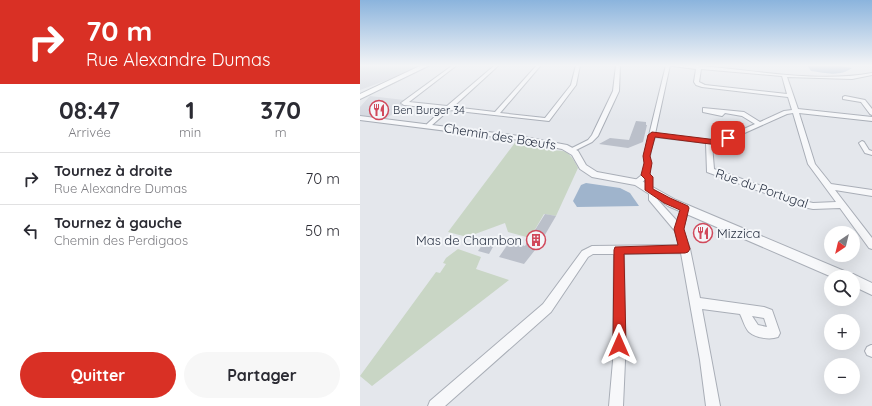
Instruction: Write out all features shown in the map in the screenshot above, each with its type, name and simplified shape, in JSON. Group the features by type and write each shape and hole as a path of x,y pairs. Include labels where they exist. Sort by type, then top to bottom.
{"main road":[{"path":"360,100 389,84"},
{"path":"360,97 371,93"}],"street":[{"path":"430,84 404,103 549,120 573,84"},
{"path":"429,125 475,84"},
{"path":"496,114 522,84"},
{"path":"572,150 590,141 595,136 616,91 617,84"},
{"path":"637,182 646,175 648,163 646,156 664,84"},
{"path":"698,84 704,86 791,96"},
{"path":"787,84 812,164 872,245"},
{"path":"846,98 863,101 872,113"},
{"path":"724,111 744,114 760,124"},
{"path":"652,135 718,143 786,112 872,119"},
{"name":"Chemin des Bœufs","path":"360,118 429,125 519,138 556,145 572,150 583,168 595,175 637,182 672,203 830,270"},
{"name":"Rue du Portugal","path":"709,142 710,170 804,204 813,206 842,205"},
{"path":"862,142 867,152 872,153"},
{"path":"646,175 649,177 653,200 664,210 679,229 685,249 713,406"},
{"path":"828,186 872,193"},
{"path":"664,210 672,203"},
{"path":"679,229 685,208"},
{"path":"435,406 547,308 585,254 592,250 685,249"},
{"path":"616,406 619,361 619,250"},
{"path":"860,283 872,289"},
{"path":"695,303 744,310"}],"shaded area":[{"path":"360,84 377,84 360,90"},
{"path":"370,96 404,100 401,104 404,106 381,122 360,121 360,107"}],"green space":[{"path":"517,140 547,145 552,151 565,152 571,156 578,168 556,216 544,214 530,238 508,232 505,223 467,237 448,232"},
{"path":"458,249 481,257 476,269 509,280 372,386 360,376 436,272 440,273 446,264 443,263 446,258"}],"water":[{"path":"586,183 620,188 630,193 639,206 577,207 573,201 581,185"}],"building":[{"path":"636,121 646,122 647,125 643,142 628,148 599,144 610,138 629,140"},
{"name":"Mas de Chambon","path":"545,214 556,216 539,245 524,264 499,257 510,241 525,246"},
{"path":"488,236 498,238 489,254 478,251"}],"place":[{"name":"Ben Burger 34","path":"379,110"},
{"name":"Mizzica","path":"703,233"},
{"name":"Mas de Chambon","path":"536,240"}],"route":[{"path":"619,345 619,250 685,249 679,229 685,208 667,201 649,190 650,182 649,177 646,175 648,163 646,156 652,135 718,143 728,138"}]}
